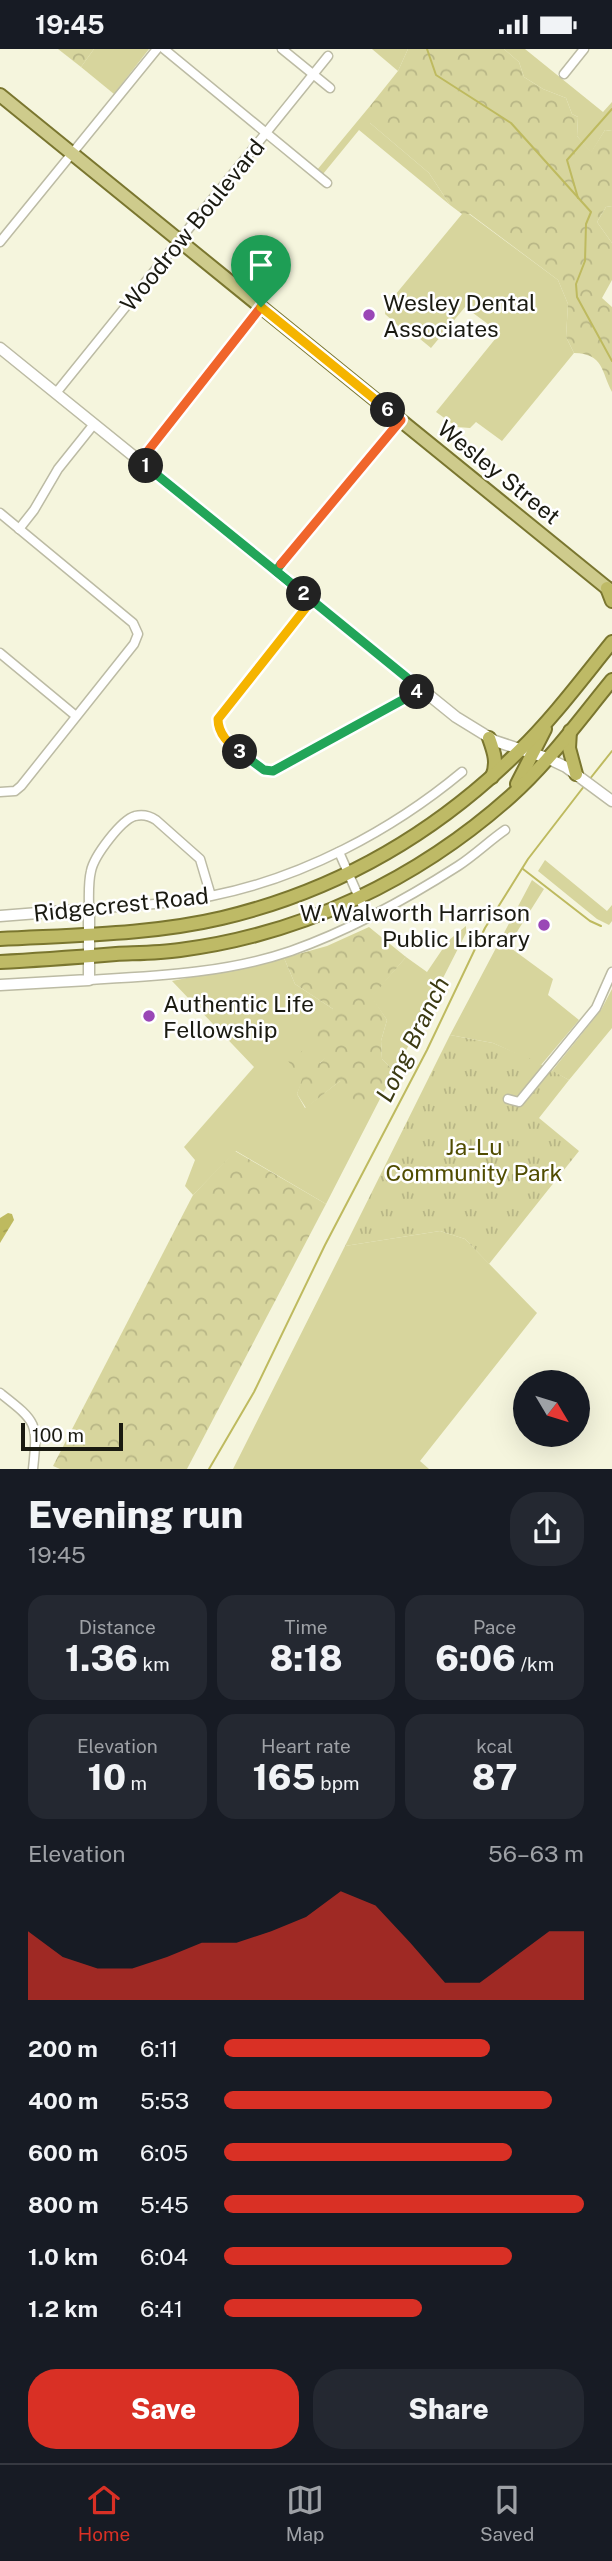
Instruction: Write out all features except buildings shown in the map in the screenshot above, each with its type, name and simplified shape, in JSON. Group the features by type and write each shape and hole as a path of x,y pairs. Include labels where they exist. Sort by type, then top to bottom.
{"highway":[{"path":"608,587 612,601"},
{"path":"511,796 527,752 551,716 610,642"},
{"path":"0,962 177,951 210,946 285,928 359,898 440,850 511,796 547,758 612,680"},
{"path":"570,731 569,753 578,775"},
{"path":"489,738 496,760 492,777"},
{"path":"0,939 89,934 221,918 267,905 349,874 408,841 527,752"}],"main road":[{"name":"Wesley Street","path":"0,95 608,587"}],"street":[{"path":"0,241 157,49"},
{"path":"164,49 327,183"},
{"path":"282,49 330,88"},
{"path":"564,74 584,49"},
{"name":"Woodrow Boulevard","path":"56,393 328,56"},
{"path":"140,461 261,307"},
{"path":"0,348 456,717 489,738 547,758 578,775 612,801"},
{"path":"276,571 401,420"},
{"path":"19,529 34,510 58,469 94,424"},
{"path":"0,513 133,623 138,634 130,650 21,786 15,791 1,792"},
{"path":"312,600 218,719 221,732 234,748 264,770 273,771 422,690"},
{"path":"0,653 76,716"},
{"name":"Ridgecrest Road","path":"0,916 152,905 211,896 279,876 339,852 432,797 463,772"},
{"path":"89,980 89,882 93,864 126,820 138,815 151,816 195,852 203,866 211,896"},
{"path":"0,985 194,972 259,960 301,947 399,903 459,865 505,830"},
{"path":"339,852 368,918"},
{"path":"508,1099 519,1102 578,1033 599,1003 612,972"},
{"path":"0,1393 26,1414 36,1427 33,1469"}],"green space":[{"path":"58,49 94,49 81,67"},
{"path":"94,49 149,49 114,94 81,67"},
{"path":"372,49 408,49 398,71"},
{"path":"408,49 504,49 519,62 524,77 543,89 566,98 572,114 578,117 577,136 591,152 605,130 612,131 612,206 606,207 597,222 612,243 612,280 602,298 612,307 612,392 596,360 574,353 566,337 568,304 558,280 470,214 462,214 450,205 429,173 370,123 370,106 398,71"},
{"path":"504,49 525,49 603,112 612,102 612,131 605,130 591,153 577,136 578,117 572,114 566,98 543,89 524,77 519,62"},
{"path":"370,106 370,123 429,173 450,205 359,130 323,174 317,170"},
{"path":"612,206 612,243 597,222 606,207"},
{"path":"462,214 469,214 558,280 568,304 566,337 574,353 502,441 476,422 470,428 457,427 436,412 500,333 465,307 431,348 408,329 405,332 385,314 386,306"},
{"path":"545,860 607,911 612,905 612,921 609,925 597,919 538,871"},
{"path":"532,880 544,889 508,946 553,979 548,995 579,1020 541,1065 493,1043 450,1035"},
{"path":"466,926 466,933 395,1072 382,1059 381,1041 387,1020 371,997 406,957 427,972 448,941"},
{"path":"369,927 406,957 372,997 387,1020 381,1041 382,1059 395,1072 383,1093 372,1090 363,1112 340,1081 306,1108 297,1094 302,1079 288,1061 305,1049 320,1063 326,1056 312,1041 333,1009 295,984 284,958 327,946"},
{"path":"284,958 295,984 333,1009 327,1056 303,1079 297,1094 305,1108 340,1081 383,1093 326,1204 236,1151 193,1195 185,1186 195,1160 184,1147 254,1067 172,981"},
{"path":"612,989 612,1028 569,1080 552,1071 601,1010"},
{"name":"Ja-Lu Community Park","path":"450,1035 493,1043 533,1060 569,1080 539,1118 579,1151 489,1264 465,1239 440,1231 345,1246"},
{"path":"235,1151 326,1204 187,1469 60,1469 53,1466 193,1195"},
{"path":"440,1231 465,1239 537,1313 420,1461 429,1469 233,1469 345,1246"}],"water":[{"path":"8,1213 12,1214 14,1220 0,1243 0,1218"}],"waterway":[{"path":"427,49 436,75 511,123 591,212 586,224 585,261 576,284 577,297 612,361"},
{"path":"578,198 567,160 612,109"},
{"name":"Long Branch","path":"589,780 612,751"},
{"name":"Long Branch","path":"209,1469 254,1392 325,1245 427,1050 485,928 528,859 585,785"},
{"path":"523,869 590,921 601,926"}],"place":[{"name":"Wesley Dental Associates","path":"369,315"},
{"name":"W. Walworth Harrison Public Library","path":"544,925"},
{"name":"Authentic Life Fellowship","path":"149,1016"}],"route":[{"path":"261,307 140,461 312,600 226,706 218,719 218,726 224,738 234,748 257,766 273,771 422,690 276,571 401,420 261,307"}]}
